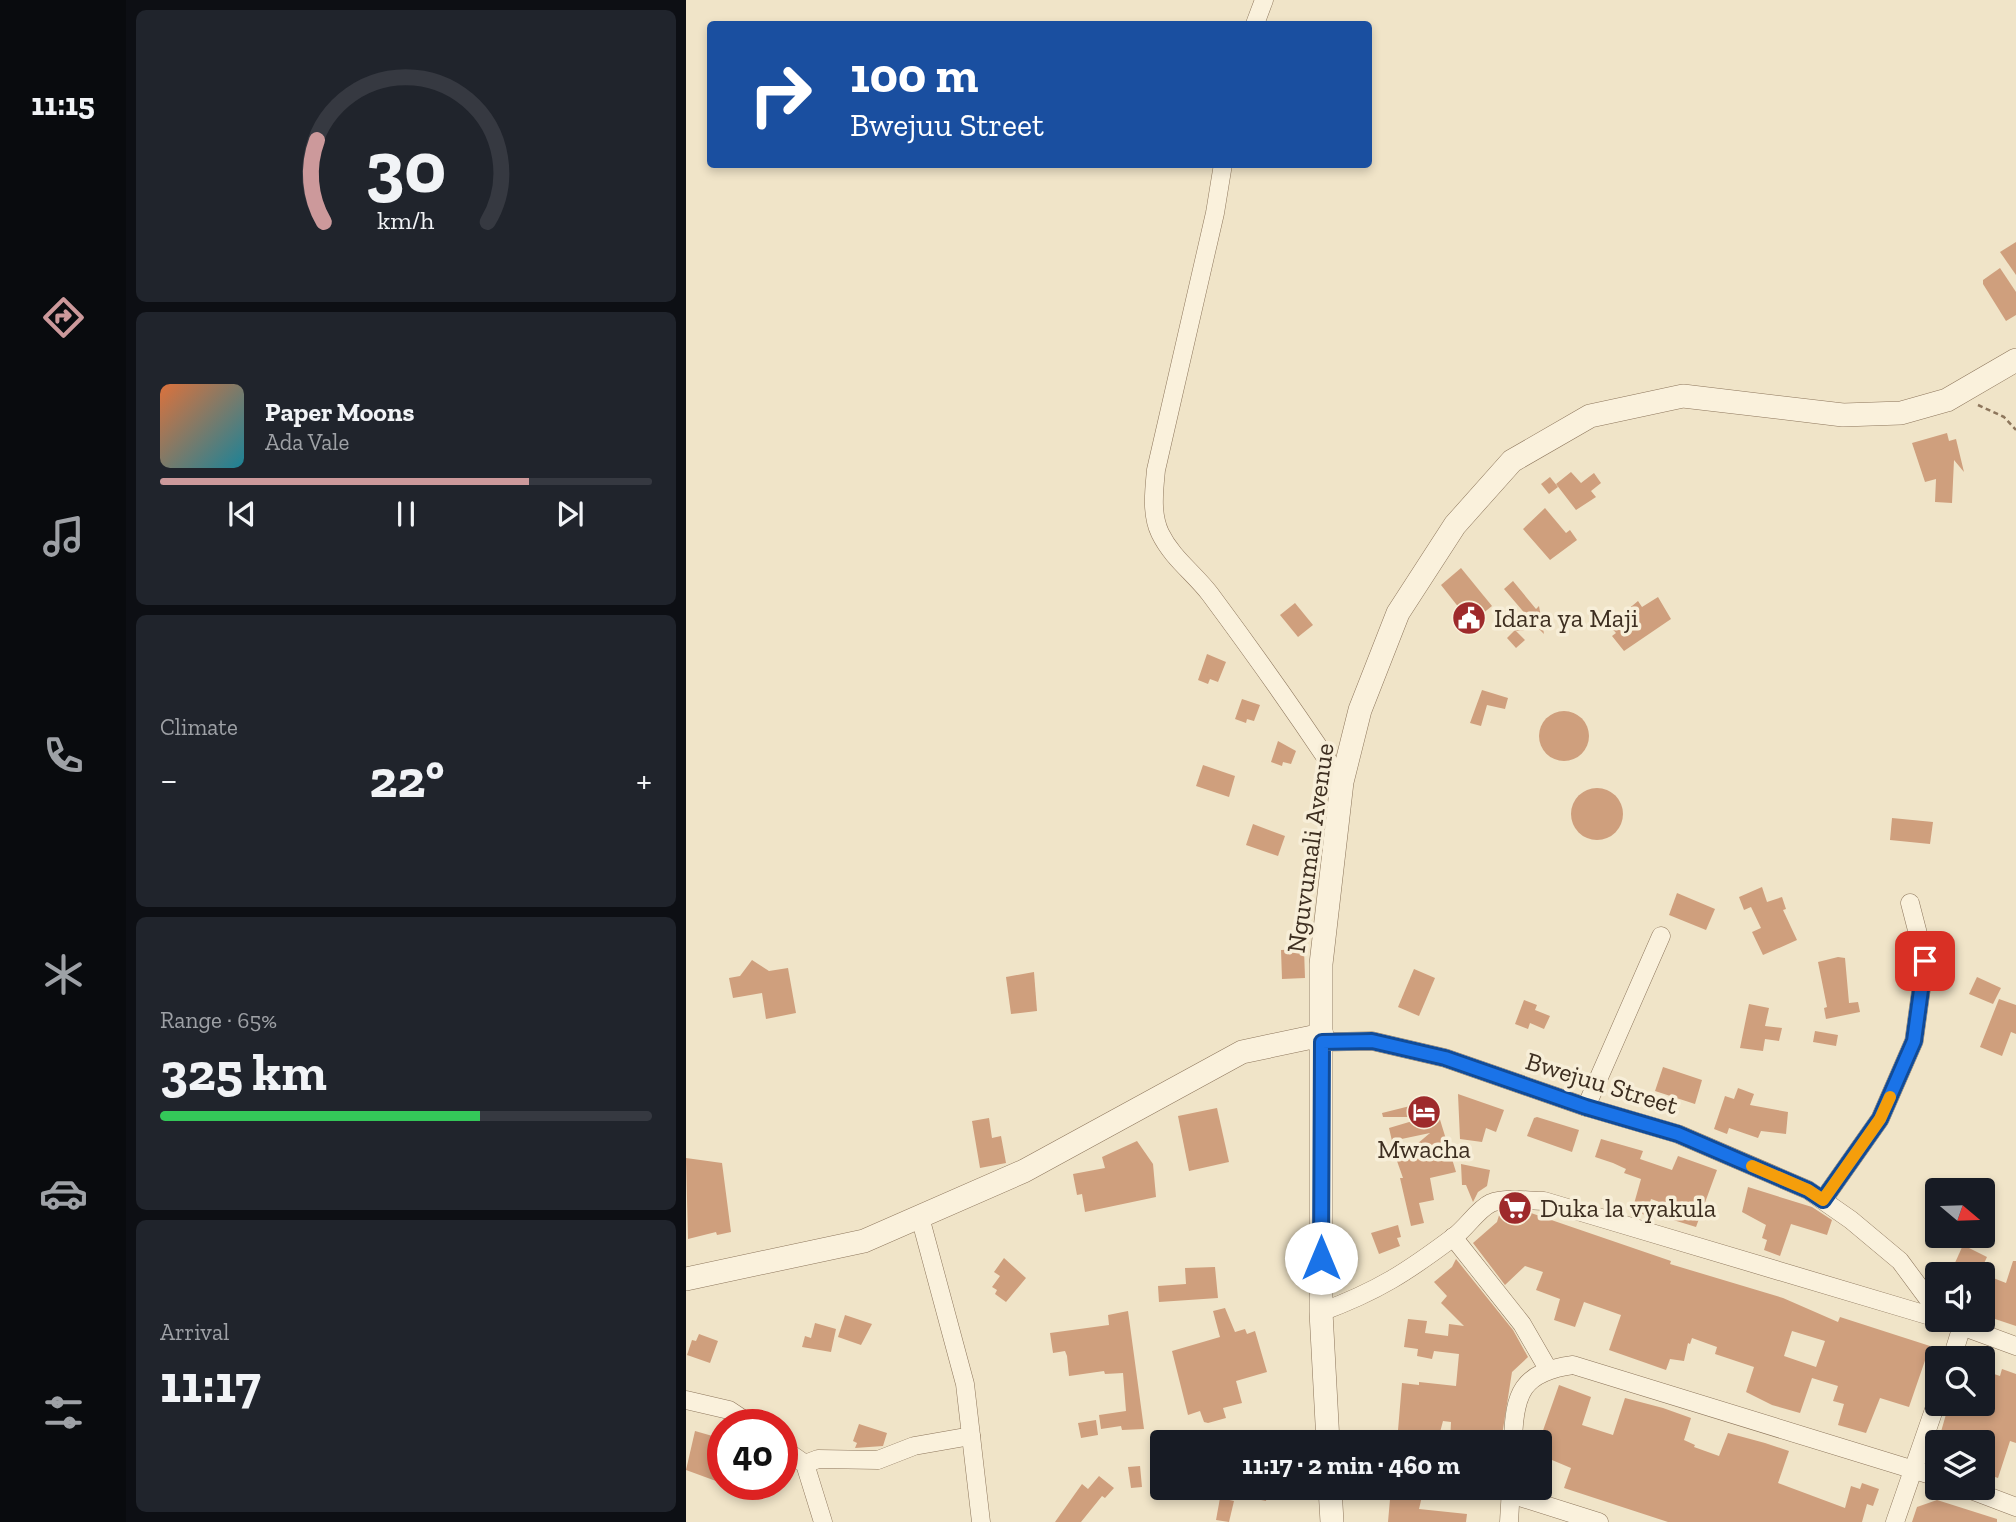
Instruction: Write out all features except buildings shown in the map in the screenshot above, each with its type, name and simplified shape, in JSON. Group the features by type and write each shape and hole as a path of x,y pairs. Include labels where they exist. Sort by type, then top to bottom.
{"street":[{"path":"1256,21 1264,0"},
{"path":"1222,168 1215,214 1156,470 1153,502 1158,531 1175,559 1200,581 1278,685 1342,782"},
{"name":"Nguvumali Avenue","path":"1327,1430 1321,1312 1321,964 1342,782 1360,710 1398,613 1455,525 1512,461 1590,416 1684,396 1843,415 1901,413 1957,395 2016,360"},
{"path":"1823,1200 1880,1119 1914,1041 1925,961 1910,903"},
{"path":"1586,1107 1661,936"},
{"path":"686,1279 864,1241 1024,1171 1242,1052 1322,1039"},
{"name":"Bwejuu Street","path":"1322,1039 1372,1041 1445,1058 1586,1107 1678,1134 1808,1190 1900,1261 1925,1295"},
{"path":"1321,1312 1368,1295 1391,1282 1453,1237 1490,1203 1544,1202 1925,1314"},
{"path":"920,1217 965,1384 981,1522"},
{"path":"1453,1237 1522,1324 1548,1368"},
{"path":"1978,1332 2016,1346"},
{"path":"1514,1430 1518,1395 1528,1381 1548,1368 1573,1365 1925,1472"},
{"path":"686,1401 729,1409"},
{"path":"1895,1522 1932,1416"},
{"path":"805,1464 818,1459 878,1460 914,1446 971,1436"},
{"path":"798,1459 805,1464 823,1522"},
{"path":"1995,1499 2016,1507"},
{"path":"1331,1500 1332,1522"},
{"path":"1509,1522 1510,1500"},
{"path":"1537,1500 1599,1522"}],"path":[{"path":"1976,404 2004,417 2016,430"}],"slow traffic":[{"path":"1752,1166 1808,1190 1823,1200 1880,1119 1890,1097"}],"place":[{"name":"Idara ya Maji","path":"1469,618"},
{"name":"Mwacha","path":"1424,1112"},
{"name":"Duka la vyakula","path":"1515,1208"}],"route":[{"path":"1321,1258 1322,1042 1372,1041 1445,1058 1586,1107 1678,1134 1808,1190 1823,1200 1880,1119 1914,1041 1925,961"}]}
